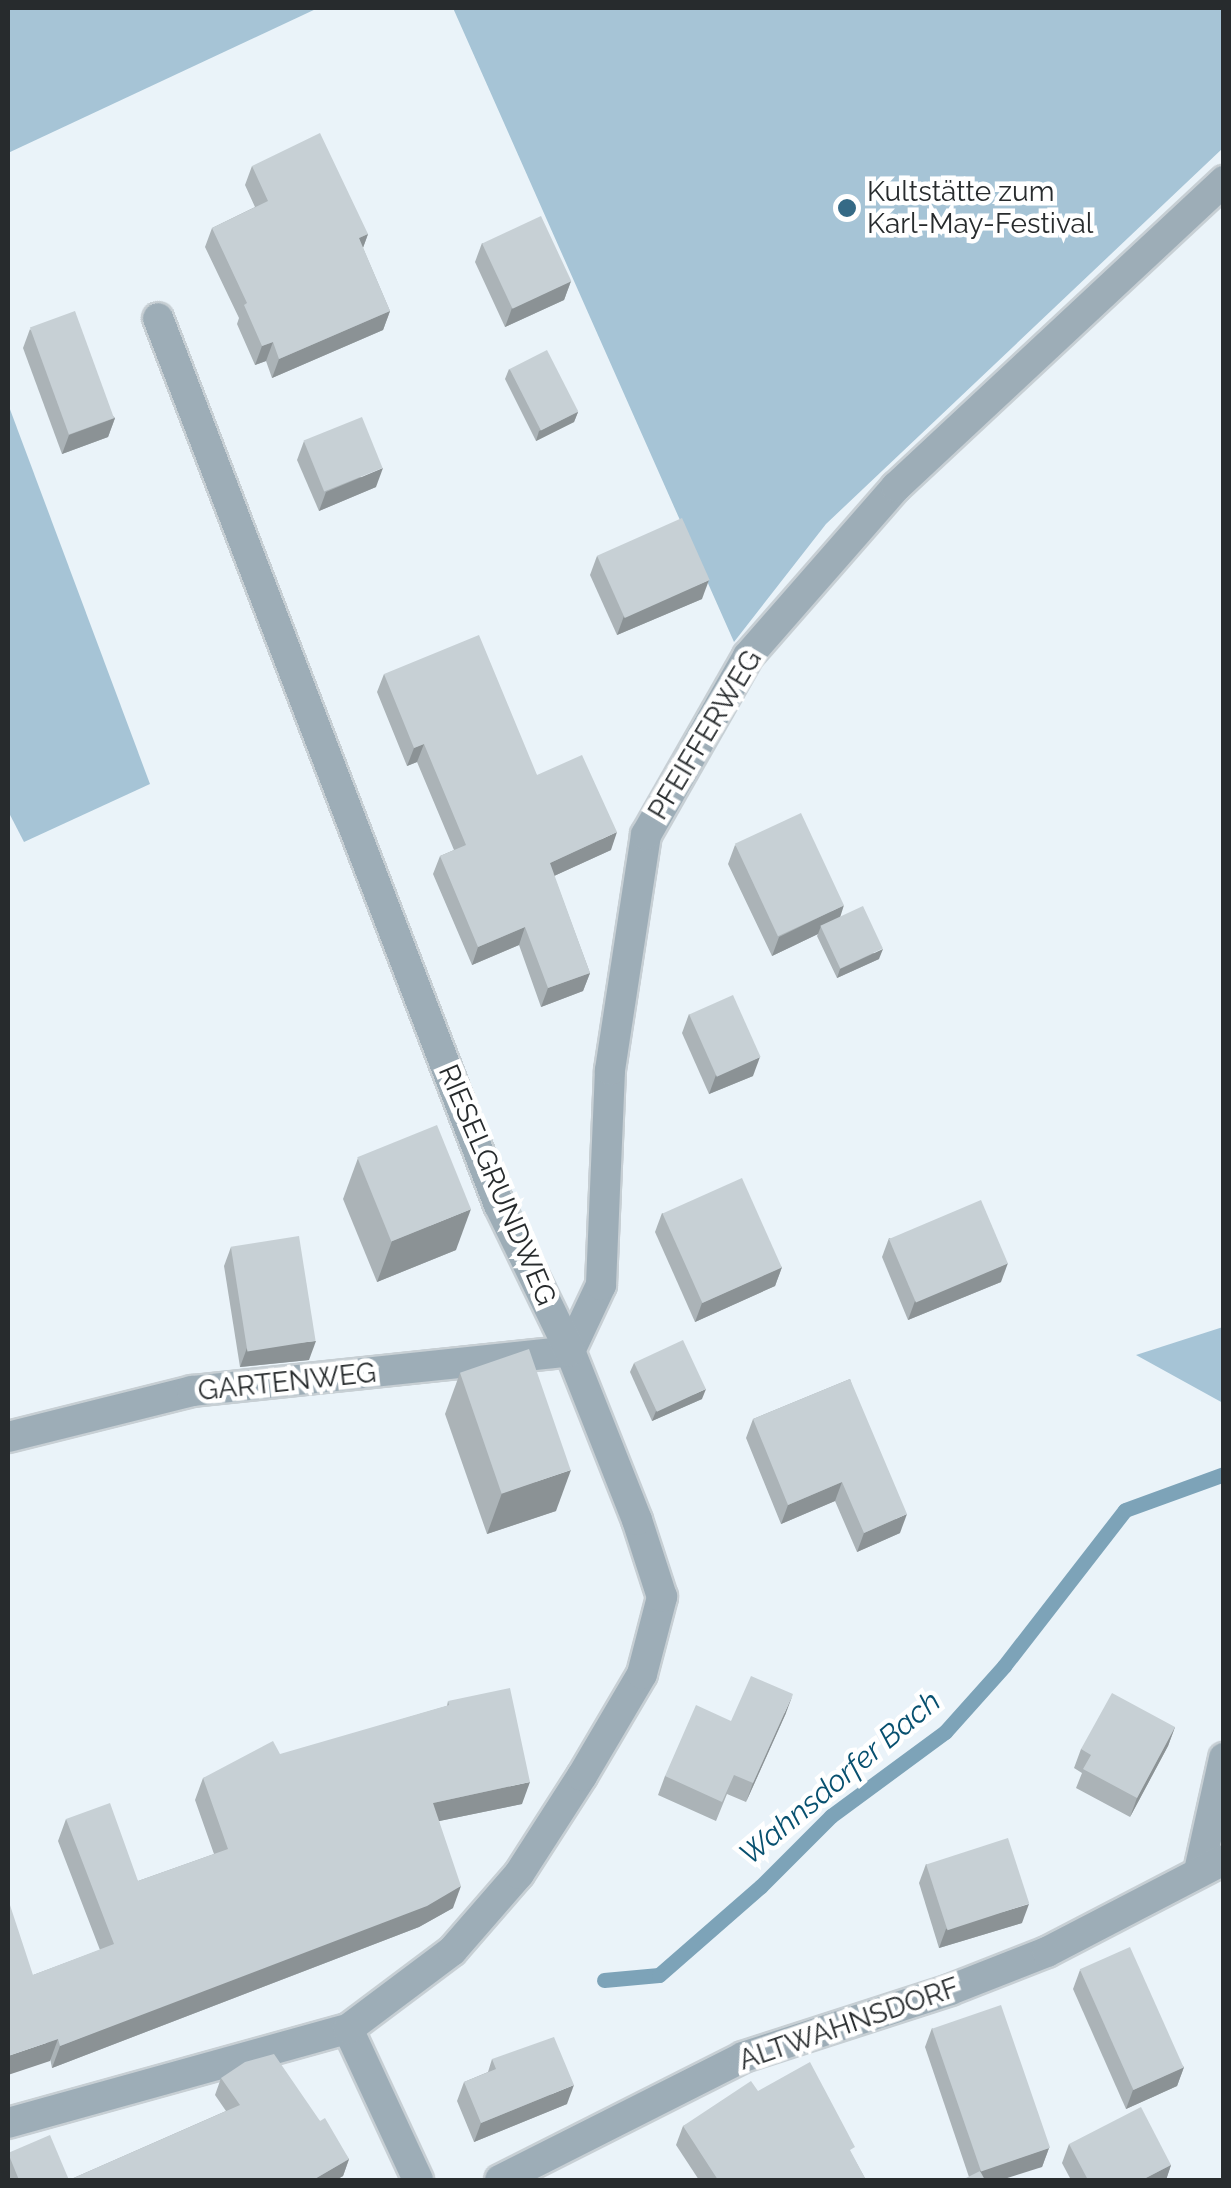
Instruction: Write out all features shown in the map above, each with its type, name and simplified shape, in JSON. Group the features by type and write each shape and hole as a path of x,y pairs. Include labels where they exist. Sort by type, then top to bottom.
{"street":[{"name":"PFEIFFERWEG","path":"570,1351 601,1285 610,1070 646,836 748,656 884,501 1171,225 1224,181"},
{"name":"RIESELGRUNDWEG","path":"158,318 499,1205 570,1351 638,1520 662,1597 642,1674 519,1874 452,1951 348,2028"},
{"name":"GARTENWEG","path":"8,1436 192,1391 570,1351"},
{"path":"1211,1865 1224,1758"},
{"name":"ALTWAHNSDORF","path":"500,2180 742,2057 950,1990 1047,1952 1211,1865"},
{"path":"8,2123 348,2028 418,2180"}],"shaded area":[{"path":"8,8 318,8 8,153"},
{"path":"453,8 1223,8 1223,148 826,524 734,642"},
{"path":"8,404 150,784 24,842 8,811"},
{"path":"1223,1327 1223,1403 1136,1355"}],"building":[{"path":"320,133 368,234 359,238 390,311 279,359 273,342 262,346 212,228 268,201 252,166"},
{"path":"541,216 571,281 513,309 482,243"},
{"path":"75,311 114,418 69,435 30,327"},
{"path":"547,350 578,411 541,431 510,369"},
{"path":"362,417 383,468 324,492 304,441"},
{"path":"682,518 710,580 625,618 597,556"},
{"path":"479,635 537,775 582,755 617,832 550,863 590,973 548,988 525,927 478,947 440,856 466,845 424,744 414,748 384,674"},
{"path":"801,813 844,905 778,936 735,844"},
{"path":"863,906 883,949 840,968 820,926"},
{"path":"733,995 761,1057 717,1077 689,1015"},
{"path":"437,1125 471,1209 391,1242 357,1157"},
{"path":"742,1178 782,1268 702,1303 663,1213"},
{"path":"981,1200 1008,1264 916,1303 889,1239"},
{"path":"299,1236 316,1341 247,1351 231,1247"},
{"path":"683,1340 706,1389 657,1412 634,1363"},
{"path":"529,1349 571,1470 502,1494 460,1373"},
{"path":"850,1379 907,1514 864,1533 842,1482 788,1505 753,1419"},
{"path":"751,1676 793,1694 753,1783 734,1775 722,1802 665,1776 696,1705 731,1721"},
{"path":"510,1688 530,1782 433,1803 461,1886 427,1906 60,2046 58,2039 8,2056 8,1899 33,1975 114,1944 66,1819 110,1803 138,1881 228,1849 203,1778 273,1741 280,1754 449,1705 448,1701"},
{"path":"1112,1693 1175,1727 1137,1798 1083,1769 1091,1755 1081,1749"},
{"path":"1008,1838 1029,1904 948,1930 926,1865"},
{"path":"1130,1947 1184,2068 1133,2090 1080,1969"},
{"path":"1001,2005 1050,2148 981,2172 932,2029"},
{"path":"554,2037 574,2085 481,2123 464,2082 496,2069 492,2059"},
{"path":"274,2054 320,2121 325,2118 349,2159 313,2180 69,2180 240,2105 221,2078 245,2062"},
{"path":"810,2062 855,2147 850,2150 866,2180 718,2180 683,2126 751,2081 758,2091"},
{"path":"1141,2107 1171,2165 1142,2180 1088,2180 1069,2144"},
{"path":"50,2135 69,2180 19,2180 8,2153"},
{"path":"980,2171 985,2180 962,2180"}],"waterway":[{"name":"Wahnsdorfer Bach","path":"604,1980 659,1975 761,1886 831,1816 945,1732 1004,1666 1125,1510 1224,1474"}],"place":[{"name":"Kultstätte zum Karl-May-Festival","path":"847,208"}]}
